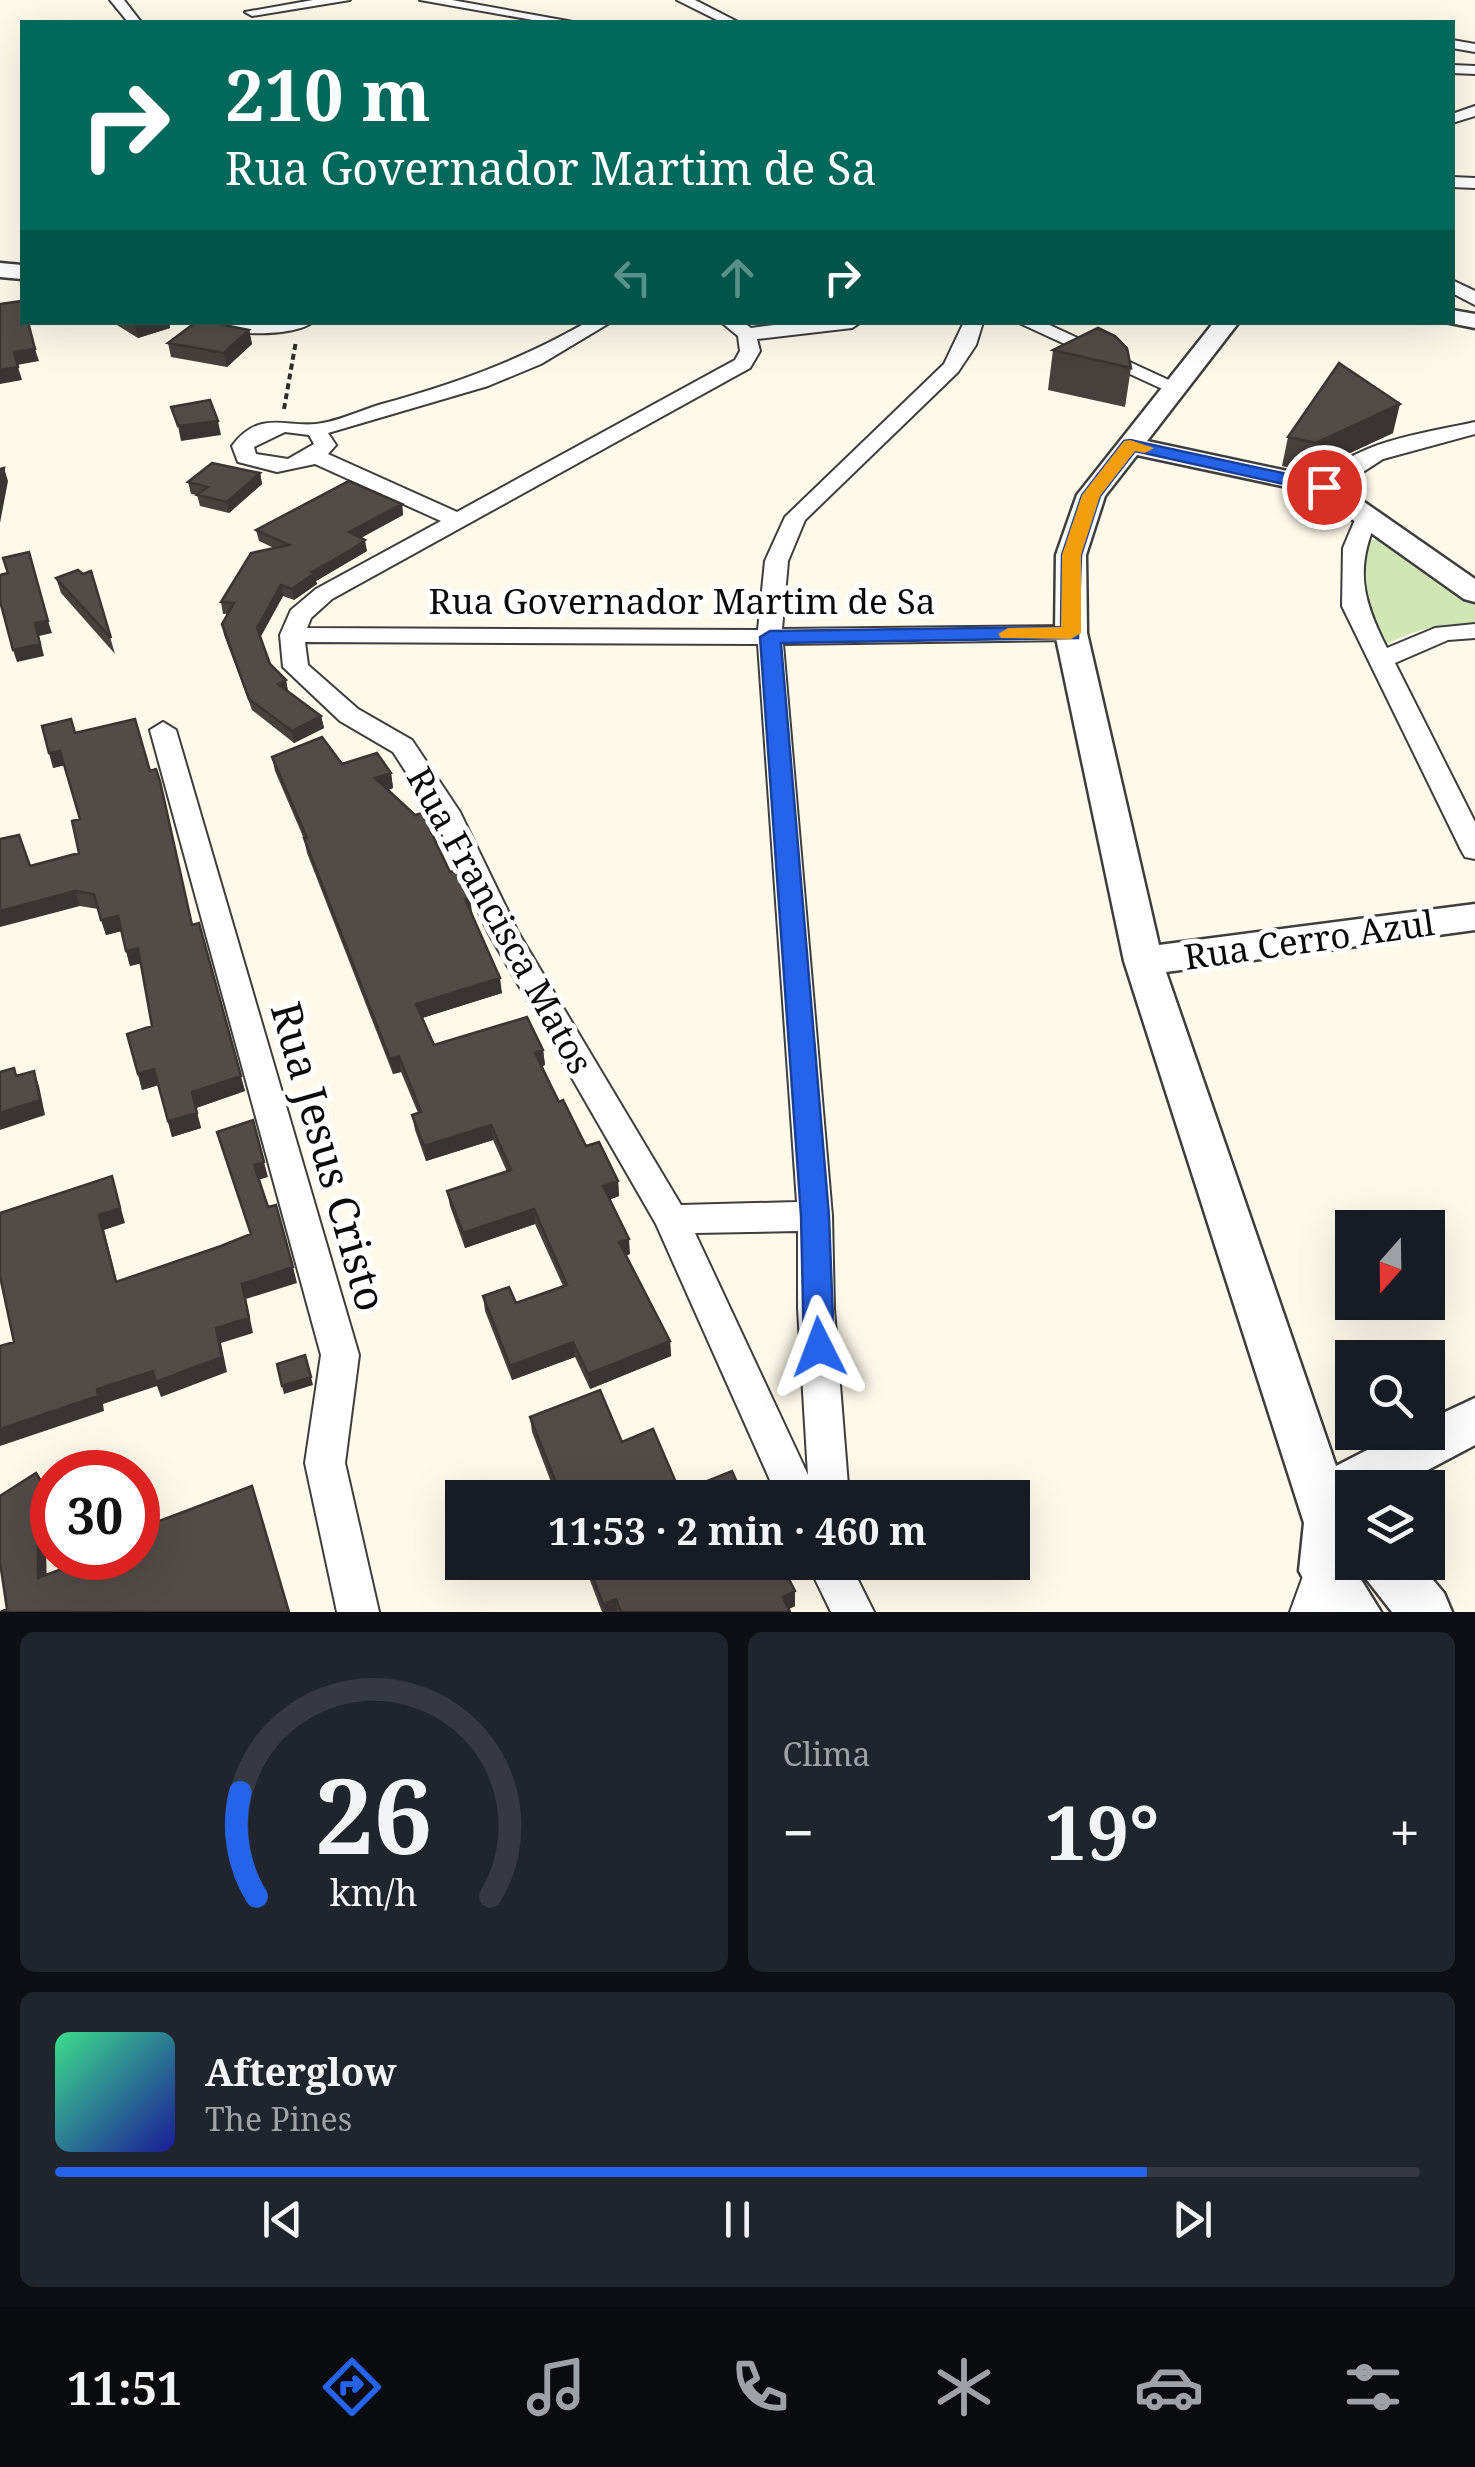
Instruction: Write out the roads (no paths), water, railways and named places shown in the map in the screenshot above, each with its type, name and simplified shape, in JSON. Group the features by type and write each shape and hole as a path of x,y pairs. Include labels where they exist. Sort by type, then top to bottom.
{"street":[{"path":"117,0 133,20"},
{"path":"249,6 343,0"},
{"path":"428,0 553,20"},
{"path":"684,0 728,20"},
{"path":"237,325 285,325"},
{"path":"316,430 326,445 315,456 295,464 272,466 246,457 243,452 247,440 263,431 286,426 316,430 481,382 534,360 597,325"},
{"path":"292,635 300,615 324,594 743,364 750,350 739,328 796,325"},
{"path":"829,1480 816,1310 815,1216 770,637 771,572 778,546 796,516 951,368 973,325"},
{"path":"1033,325 1176,388"},
{"path":"1225,325 1092,495 1071,555 1071,633 1143,961 1335,1560"},
{"path":"1324,487 1341,471 1384,450 1475,428"},
{"path":"1130,445 1324,487 1475,593"},
{"path":"315,456 457,520"},
{"path":"1368,515 1358,533 1349,572 1354,606 1475,850"},
{"path":"1381,660 1444,633 1475,631"},
{"name":"Rua Governador Martim de Sa","path":"292,635 770,637 1071,633"},
{"name":"Rua Francisca Matos","path":"292,635 296,667 348,715 404,746 446,812 503,932 671,1218 790,1480"},
{"name":"Rua Jesus Cristo","path":"163,730 340,1355 325,1463 358,1612"},
{"name":"Rua Cerro Azul","path":"1143,961 1475,917"},
{"path":"671,1218 815,1216"},
{"path":"1425,1470 1475,1420"},
{"path":"1399,1580 1425,1612"}]}
